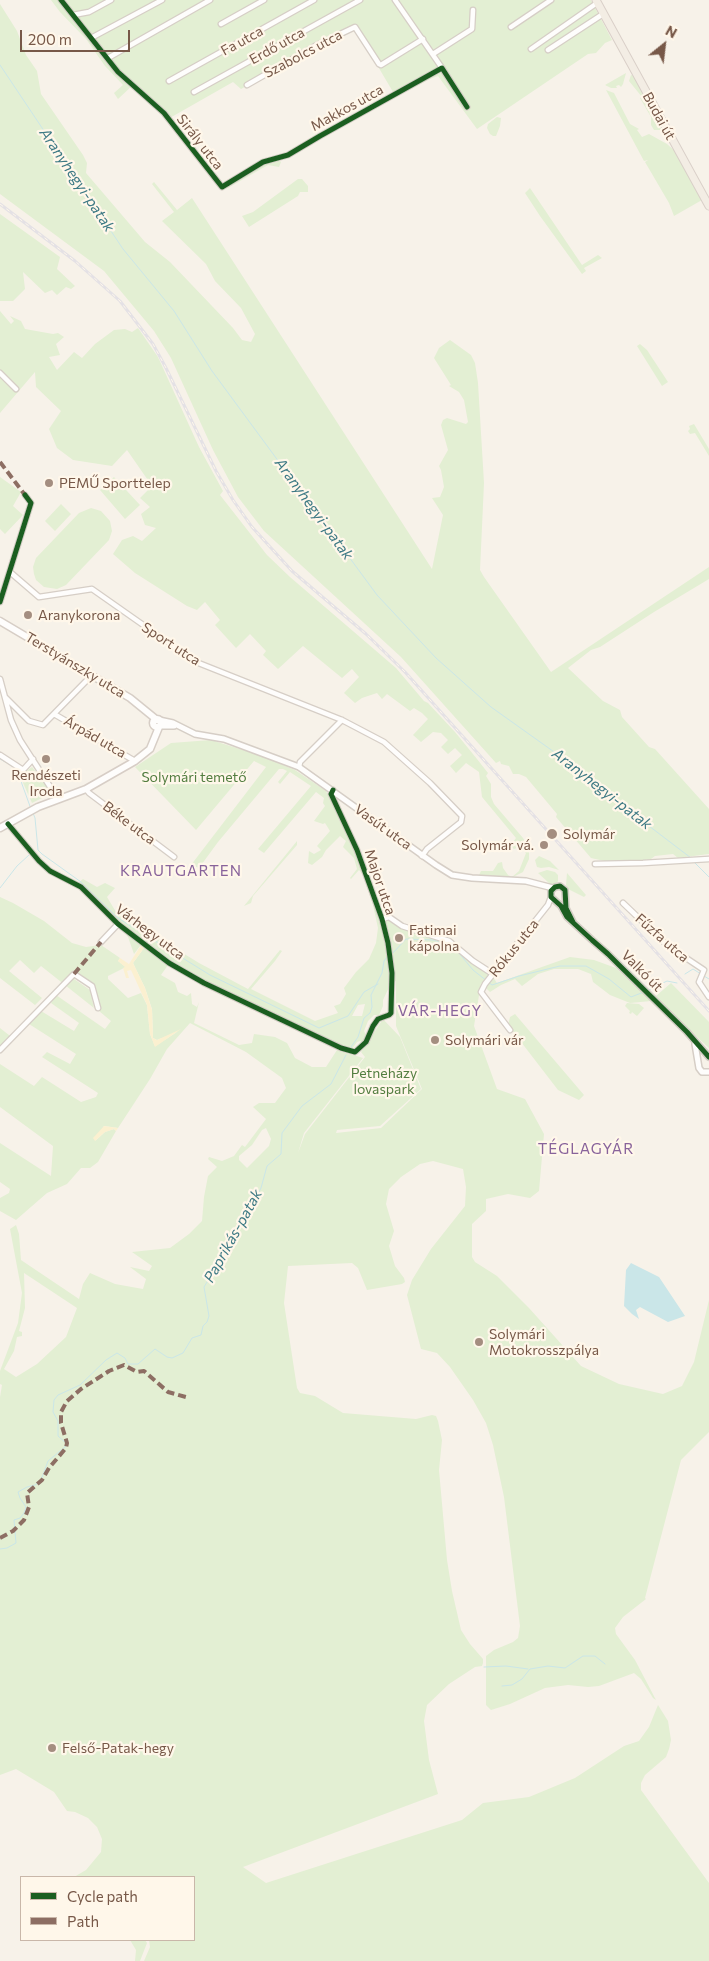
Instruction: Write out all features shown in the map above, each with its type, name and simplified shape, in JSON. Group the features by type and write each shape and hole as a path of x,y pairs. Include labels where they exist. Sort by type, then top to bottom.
{"main road":[{"name":"Budai út","path":"596,1 709,206"},
{"name":"Terstyánszky utca","path":"0,621 138,703 157,724"},
{"path":"0,828 38,807 86,789 135,761 150,748 157,724"}],"street":[{"name":"Sirály utca","path":"61,0 118,72 164,113 222,186"},
{"path":"73,15 89,12 111,0"},
{"path":"92,38 162,0"},
{"path":"108,58 210,0"},
{"path":"221,24 264,0"},
{"name":"Fa utca","path":"169,81 314,0"},
{"name":"Erdő utca","path":"194,92 360,0"},
{"path":"395,0 467,107"},
{"path":"511,28 550,0"},
{"path":"531,49 596,1"},
{"path":"433,54 472,29 473,10"},
{"path":"548,50 603,14"},
{"name":"Szabolcs utca","path":"247,84 315,46 355,27 381,65 423,39"},
{"name":"Makkos utca","path":"222,186 263,162 288,156 442,68"},
{"path":"0,372 16,389"},
{"path":"0,602 31,503 25,495"},
{"name":"Sport utca","path":"10,572 39,597 92,589 196,662 342,720 384,742 462,816 462,822 427,849 422,856"},
{"name":"Árpád utca","path":"4,696 29,721 43,725 92,675"},
{"path":"0,679 0,686 11,720 20,740 58,799"},
{"name":"Árpád utca","path":"54,714 135,761"},
{"path":"299,767 300,762 342,720"},
{"name":"Vasút utca","path":"157,724 173,722 195,734 224,739 299,767 422,856 445,871 457,876 518,880 553,888"},
{"path":"0,755 23,770 33,759"},
{"name":"Béke utca","path":"86,789 174,857"},
{"name":"Major utca","path":"333,790 331,794 357,850 382,919 392,973 392,1008 389,1015"},
{"name":"Várhegy utca","path":"8,824 34,858 50,871 81,888 118,924 169,963 204,983 340,1048 355,1052 366,1042 378,1019 389,1015"},
{"path":"594,864 709,859"},
{"name":"Vasút utca","path":"534,883 550,896"},
{"path":"565,900 556,902 550,896 553,888 560,886 565,890 567,894 565,900 567,912 572,922"},
{"name":"Rókus utca","path":"510,1030 481,992 484,984 548,905 550,896"},
{"name":"Rókus utca","path":"548,905 556,902"},
{"name":"Valkó út","path":"556,902 572,922 645,991 693,1039 708,1057"},
{"name":"Fűzfa utca","path":"623,903 668,946 702,974 700,986 709,997"},
{"name":"Major utca","path":"382,919 389,917 402,926 449,941 473,961 493,974"},
{"path":"101,942 118,924"},
{"path":"0,1050 74,974 92,986 98,1008"},
{"path":"693,1039 697,1050 699,1068 702,1072 709,1072"},
{"path":"699,1062 702,1058 708,1057"}],"green space":[{"path":"51,0 591,0 612,40 605,43 596,53 588,54 477,129 438,76 396,97 357,31 353,30 241,89 233,82 168,119 133,85 118,99 114,93 123,85"},
{"path":"0,4 17,31 26,55 37,71 41,94 83,155 87,163 86,173 145,242 170,262 233,328 242,340 251,342 255,334 241,308 215,281 206,264 162,221 174,212 152,184 154,182 177,210 192,198 432,569 443,515 432,498 440,497 444,487 439,466 448,450 441,425 443,420 447,418 466,424 468,422 464,400 459,392 449,386 451,385 434,358 439,348 450,340 471,355 475,363 478,383 484,483 480,570 551,672 709,567 709,579 600,647 591,650 568,668 603,701 620,710 622,717 649,747 655,749 709,809 709,854 678,858 673,854 655,856 645,860 609,862 591,858 556,817 557,814 526,777 513,774 509,766 501,764 500,761 496,763 401,657 264,531 238,497 213,450 171,358 154,331 104,271 0,194"},
{"path":"626,73 621,87 619,85 616,86 617,88 611,88 605,85"},
{"path":"631,75 634,76 662,128 660,130 654,130 651,125 651,117 640,98 642,97 629,81"},
{"path":"606,90 614,93 630,124 639,129 637,130 642,137 649,134 667,144 676,152 702,200 674,216 669,203 645,162 648,160 644,161"},
{"path":"497,117 501,118 500,126 496,136 493,136 487,128 488,124"},
{"path":"279,160 281,162 279,167 268,165 228,188 223,189 222,187 271,161"},
{"path":"298,179 302,179 308,186 308,192 300,192 298,196 249,227 242,216 253,212"},
{"path":"530,188 582,265 598,255 602,258 584,268 586,271 582,274 525,193"},
{"path":"0,214 60,257 57,269 75,286 71,289 66,287 57,295 52,290 45,293 23,272 25,289 13,301 0,301"},
{"path":"0,311 11,324 14,321 10,316 21,321 25,329 53,334 58,333 64,337 56,344 60,355 49,357 57,370 74,352 82,358 95,344 114,330 125,329 132,332 138,328 158,357 199,447 223,491 220,495 267,555 396,668 424,701 455,732 477,759 488,773 486,776 491,784 491,797 494,804 523,838 529,849 529,859 523,872 511,878 478,877 481,871 493,871 498,863 502,862 503,868 512,877 519,871 526,853 520,847 514,849 510,846 516,838 482,797 479,772 466,763 456,773 450,766 462,755 455,748 448,754 441,747 448,740 441,733 433,732 421,742 413,735 428,719 422,713 414,708 410,711 387,694 382,699 377,693 362,698 355,703 344,693 359,677 352,669 342,678 303,646 278,669 263,655 266,651 250,634 236,648 215,625 220,620 205,602 197,610 187,606 135,573 113,554 122,540 133,536 142,541 156,528 145,525 141,514 150,507 140,498 152,486 127,450 112,466 73,460 57,448 49,429 61,411 36,387 35,372 0,413"},
{"path":"640,344 647,350 668,382 662,386 637,346"},
{"path":"694,424 709,449 709,456 695,433 690,434 688,431 690,429 689,426"},
{"path":"0,477 21,492 13,506 23,515 5,534 0,529"},
{"path":"114,477 140,505 125,519 100,490"},
{"path":"61,504 71,514 55,531 45,521"},
{"path":"91,508 101,511 110,521 112,531 109,540 66,585 57,589 44,587 36,580 34,574 33,567 36,558 79,513"},
{"path":"211,740 259,755 295,770 326,791 356,853 378,917 390,920 403,929 449,943 490,973 497,983 570,957 594,960 616,968 651,1001 630,1003 610,995 593,982 591,974 578,969 554,969 538,974 522,986 515,979 490,992 481,983 474,1026 497,1089 525,1099 544,1134 539,1191 530,1198 508,1194 486,1199 486,1211 472,1224 472,1257 475,1262 497,1276 529,1308 581,1366 619,1384 663,1394 682,1386 694,1362 709,1300 709,1432 681,1460 646,1599 623,1617 615,1628 616,1634 635,1660 656,1700 641,1679 634,1673 599,1686 568,1685 545,1688 510,1704 491,1710 486,1705 486,1656 518,1638 520,1626 504,1497 493,1445 486,1423 473,1400 450,1367 437,1353 421,1349 407,1295 412,1280 431,1249 465,1206 466,1187 463,1169 433,1161 420,1164 401,1177 389,1189 386,1204 394,1231 389,1246 395,1266 404,1278 405,1282 402,1284 367,1290 358,1268 352,1263 288,1266 284,1303 297,1388 300,1393 315,1396 343,1413 416,1419 432,1415 436,1416 442,1440 439,1470 447,1560 452,1591 461,1630 483,1659 483,1663 482,1666 475,1667 449,1684 427,1705 424,1721 429,1760 438,1794 243,1867 266,1883 462,1820 483,1803 529,1797 575,1778 624,1746 639,1741 649,1727 658,1705 668,1721 671,1740 666,1757 645,1775 641,1783 641,1790 709,1883 709,1961 144,1961 150,1947 149,1941 195,1941 195,1876 76,1876 86,1870 101,1852 102,1839 97,1827 88,1818 75,1812 67,1811 54,1792 16,1769 0,1775 0,1397 2,1385 0,1384 0,1371 18,1323 22,1293 10,1229 16,1225 19,1234 21,1260 79,1299 83,1284 90,1273 115,1284 143,1289 146,1279 130,1267 149,1271 152,1266 132,1252 170,1248 189,1234 202,1221 208,1176 217,1167 208,1159 209,1157 222,1161 234,1156 242,1145 245,1147 266,1119 253,1107 259,1103 275,1103 286,1088 282,1078 246,1052 190,1023 167,1049 118,1128 104,1126 95,1141 105,1132 114,1129 116,1131 98,1162 90,1168 81,1168 67,1184 47,1193 16,1220 0,1211 0,1198 9,1193 10,1189 0,1182 0,1143 51,1176 53,1146 0,1107 0,1064 34,1086 42,1077 81,1102 96,1097 98,1093 42,1057 47,1052 70,1064 76,1054 29,1024 41,1011 74,1031 79,1023 51,1003 56,995 105,1029 111,1021 99,1011 100,1008 94,987 77,976 74,979 90,990 94,1008 41,966 34,973 20,960 9,971 42,998 35,1005 0,978 0,897 44,921 72,943 86,947 101,945 120,958 118,961 126,967 108,976 108,979 128,998 141,993 147,1005 150,1034 155,1046 177,1032 157,1040 153,1038 152,1009 145,988 133,963 144,948 168,965 161,975 175,983 178,992 187,996 191,993 192,1004 197,1007 199,1002 194,1023 239,1045 252,1043 254,1034 275,1037 287,1043 295,1058 312,1067 326,1067 337,1050 363,1058 304,1133 298,1153 305,1134 365,1057 361,1052 383,1019 400,1037 421,1089 380,1126 337,1130 336,1133 381,1128 422,1089 396,1026 396,981 391,983 383,1000 383,1006 379,1015 374,1015 368,1021 364,1031 366,1035 363,1043 357,1042 352,1049 341,1046 206,982 169,961 143,942 134,954 128,937 78,883 83,879 97,887 105,883 115,888 107,897 116,912 199,963 248,989 280,950 282,951 251,989 315,1021 338,1013 334,1006 340,1004 346,994 344,988 369,959 376,943 378,928 363,875 359,870 350,878 357,869 354,858 343,847 346,841 340,836 326,850 322,857 312,865 308,863 309,851 314,854 321,850 317,846 330,831 325,823 314,821 325,806 323,803 324,798 316,792 264,853 258,849 311,786 290,772 280,784 278,782 287,771 279,769 218,842 199,868 191,865 266,767 254,761 196,830 135,767 171,743","holes":["365,1004 362,1016 352,1016 358,1005","266,1128 271,1139 269,1146 247,1168 239,1160 239,1156 252,1145 262,1130","24,1273 77,1308 66,1337 37,1364 16,1377 4,1369 14,1351 17,1337 22,1336 22,1332 19,1331 25,1308"]},
{"path":"32,767 52,793 32,803 20,776"},
{"path":"297,841 297,845 253,896 251,903 244,906"},
{"path":"539,856 550,861 559,870 549,867 537,867 535,860"},
{"path":"547,870 558,875 558,881 555,885 548,885 549,883 538,873"},
{"path":"567,873 586,895 584,897 568,889 566,885"},
{"path":"671,983 709,1022 709,1048 656,996"},
{"path":"627,1003 639,1004 644,1008 637,1016 632,1012 631,1014 629,1013 630,1011 625,1006"},
{"path":"515,1014 584,1095 579,1100 558,1090 508,1025 510,1017"},
{"path":"0,1028 14,1039 3,1051 0,1048"},
{"path":"131,1941 146,1941 147,1943 140,1961 135,1961 136,1950"}],"sand":[{"path":"143,942 144,948 133,963 145,988 152,1010 153,1038 157,1040 181,1029 155,1047 150,1034 147,1005 131,970 127,971 129,978 126,978 123,968 125,967 118,961 120,958 129,964"},
{"path":"104,1126 118,1128 116,1131 114,1129 105,1132 95,1141 93,1138"}],"water":[{"path":"631,1263 659,1277 685,1316 668,1322 640,1307 636,1310 639,1319 632,1314 624,1306 626,1270"}],"waterway":[{"name":"Aranyhegyi-patak","path":"0,65 123,249 174,311 212,371 377,595 436,658 491,707 564,759 691,858"},
{"path":"0,759 14,767 18,773 31,809"},
{"path":"33,813 38,850 42,854 81,882 118,918 210,975 319,1028 348,1016 364,992 378,984"},
{"path":"0,888 17,866 29,855"},
{"name":"Aranyhegyi-patak","path":"693,861 709,877"},
{"name":"Paprikás-patak","path":"391,955 406,939 434,940 458,952 473,970 492,985 560,966 586,966 609,979 631,997 644,992"},
{"name":"Paprikás-patak","path":"351,1047 358,1037 364,1018 370,1013 372,1007 371,995 382,973 384,961 387,957"},
{"name":"Paprikás-patak","path":"685,974 693,969 701,974"},
{"name":"Paprikás-patak","path":"704,976 709,979"},
{"name":"Paprikás-patak","path":"647,991 667,981 677,983"},
{"name":"Paprikás-patak","path":"0,1549 7,1548 16,1543 14,1520 20,1518 26,1507 18,1492 35,1485 41,1480 48,1461 65,1447 66,1443 58,1436 58,1421 53,1412 54,1400 58,1395 80,1385 106,1360 117,1353 125,1358 128,1364 138,1364 155,1349 172,1358 183,1353 192,1338 201,1335 203,1326 209,1316 204,1287 261,1188 267,1166 281,1154 282,1133 302,1106 331,1084 346,1055"},
{"path":"502,1686 512,1685 522,1679 530,1669 548,1666 565,1668 583,1656 595,1656 605,1664"},
{"path":"484,1667 506,1666 528,1669"}],"railway":[{"path":"0,204 75,261 120,301 153,344 216,471 252,527 292,571 366,634 405,672 709,1011"}],"marked path":[{"path":"0,462 25,495"},
{"path":"74,974 101,942"},
{"path":"0,1538 13,1531 24,1520 29,1507 27,1493 42,1480 49,1468 66,1448 67,1443 61,1423 61,1412 67,1401 81,1389 109,1371 124,1365 137,1372 144,1371 168,1392 186,1397"}],"cycle path":[{"path":"61,0 118,72 164,113 222,187 263,162 288,155 442,68 467,107"},
{"path":"0,602 31,503 25,495"},
{"path":"8,824 39,861 50,871 81,887 118,924 169,963 204,983 341,1048 355,1052 366,1042 378,1019 391,1013 392,973 388,943 382,919 357,850 331,794 333,790"},
{"path":"573,922 566,908 565,890 560,886 555,887 551,891 551,897 561,906 567,917 608,954 687,1032 709,1057"}],"place":[{"name":"PEMŰ Sporttelep","path":"49,483"},
{"name":"Aranykorona","path":"28,615"},
{"name":"Rendészeti Iroda","path":"46,759"},
{"name":"Solymár","path":"552,834"},
{"name":"Solymár vá.","path":"544,845"},
{"name":"Fatimai kápolna","path":"399,938"},
{"name":"Solymári vár","path":"435,1040"},
{"name":"Solymári Motokrosszpálya","path":"479,1342"},
{"name":"Felső-Patak-hegy","path":"52,1748"}],"district":[{"name":"KRAUTGARTEN","path":"181,871"},
{"name":"VÁR-HEGY","path":"440,1011"},
{"name":"TÉGLAGYÁR","path":"586,1149"}],"park label":[{"name":"Solymári temető","path":"194,777"},
{"name":"Petneházy lovaspark","path":"384,1082"}]}
